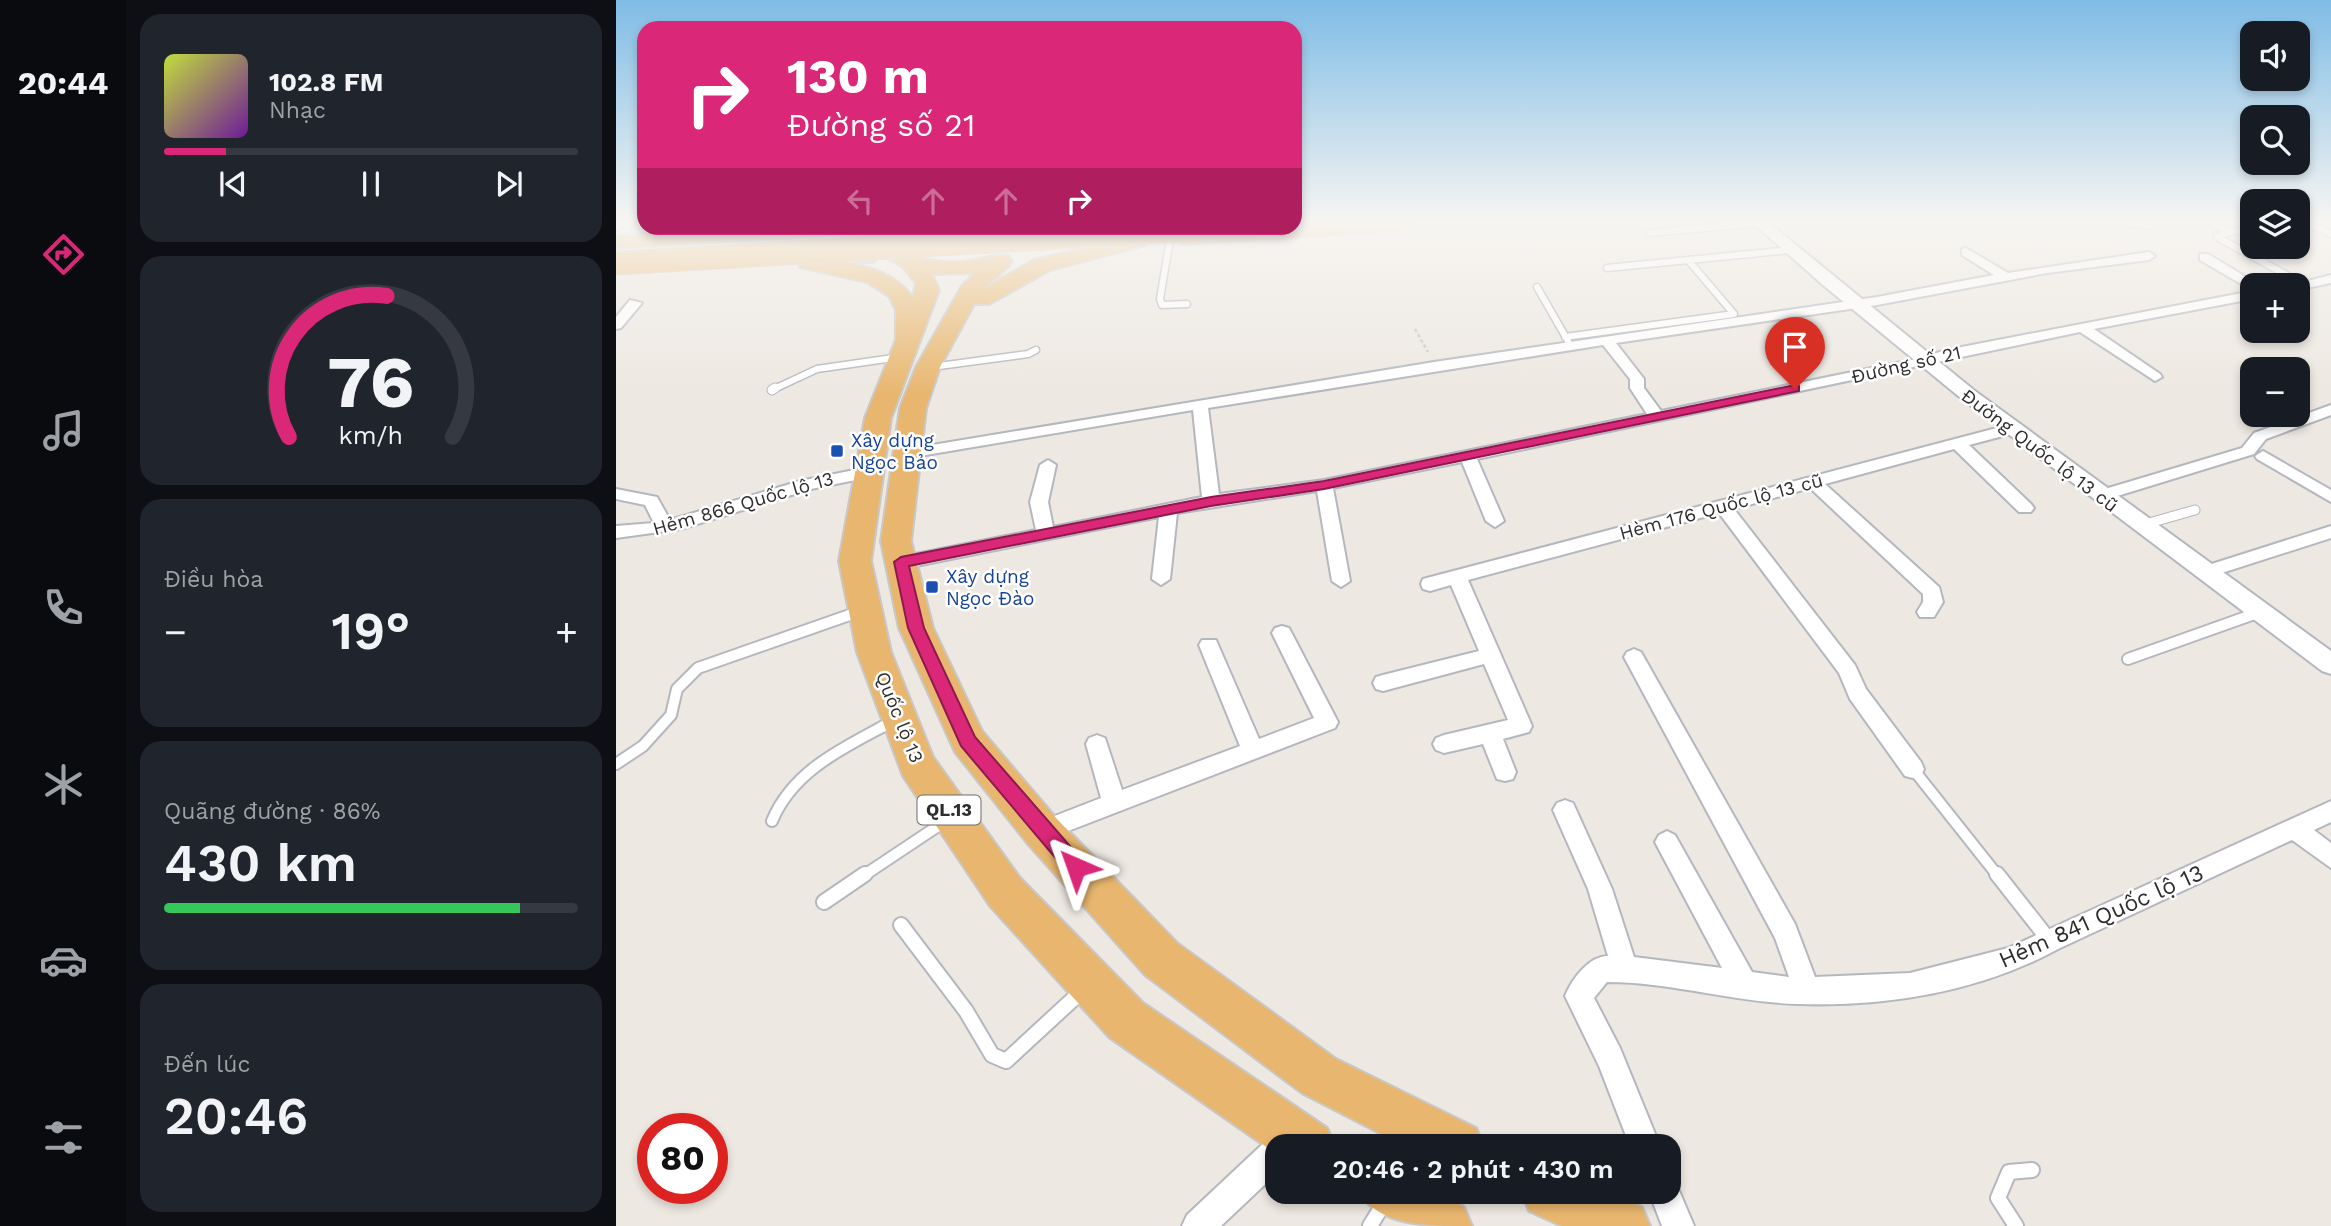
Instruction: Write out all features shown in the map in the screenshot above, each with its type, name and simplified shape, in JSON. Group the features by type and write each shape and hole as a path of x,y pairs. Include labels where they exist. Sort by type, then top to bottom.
{"highway":[{"path":"875,280 894,289 906,306 904,349"},
{"name":"Quốc lộ 13","path":"924,280 929,285 924,306 904,349 878,418 855,561 874,652 917,765 1005,892 1126,1020 1276,1134"},
{"name":"QL.13","path":"909,450 921,428 939,366 978,280"},
{"path":"963,309 1011,280"},
{"name":"QL.13","path":"963,309 928,367 913,408 896,541 916,628 968,741 1042,831 1161,959 1318,1076 1434,1134"},
{"path":"1382,1204 1445,1226"},
{"path":"1574,1204 1623,1226"}],"street":[{"name":"Đường Quốc lộ 13 cũ","path":"1824,280 1924,362 2012,429 2331,664"},
{"path":"909,450 1200,406 1568,342 1608,342 1987,280"},
{"name":"Đường số 21","path":"901,562 1211,501 1324,485 1924,362 1946,354 2240,297"},
{"path":"616,303 635,303 635,306 616,325"},
{"path":"2083,328 2155,377"},
{"path":"1608,342 1637,379 1637,388 1657,417"},
{"path":"1200,406 1211,501"},
{"path":"2101,496 2248,451 2260,436 2331,410"},
{"name":"Hèm 176 Quốc lộ 13 cũ","path":"1430,584 2012,429"},
{"path":"1957,443 2025,508"},
{"path":"1468,456 1495,521"},
{"path":"2263,456 2331,497"},
{"path":"1046,535 1039,502 1048,465"},
{"name":"Hẻm 866 Quốc lộ 13","path":"616,532 638,532 664,526 764,499 813,480 869,472"},
{"path":"1812,481 1932,592 1933,602 1927,612"},
{"path":"1324,485 1341,581"},
{"path":"616,494 651,500 664,526"},
{"path":"1722,505 1848,670 1857,693 1913,769"},
{"path":"1161,579 1170,509"},
{"path":"616,544 638,532"},
{"path":"2206,572 2331,532"},
{"path":"1444,744 1521,726 1457,577"},
{"path":"1042,831 1327,722 1282,633"},
{"path":"1209,645 1253,750"},
{"path":"1383,683 1491,655"},
{"path":"1634,657 1786,933 1807,990"},
{"path":"1490,733 1505,772"},
{"path":"1097,744 1114,803"},
{"path":"1565,810 1600,889 1625,969"},
{"name":"Hẻm 841 Quốc lộ 13","path":"1640,1134 1610,1058 1578,996 1601,969 1625,969 1745,985 1807,990 1910,986 2012,960 2049,940 2331,811"},
{"path":"2293,827 2331,857"},
{"path":"1667,842 1745,985"},
{"path":"1198,1226 1265,1167"},
{"path":"1669,1204 1678,1226"}],"lane":[{"path":"1163,280 1160,299 1162,305 1187,304"},
{"path":"1536,287 1568,342 1734,314 1705,280"},
{"path":"772,390 791,376 809,369 904,349"},
{"path":"939,366 1028,354 1036,350"},
{"path":"2141,525 2195,510"},
{"path":"616,764 643,746 671,715 677,688 698,668 864,609"},
{"path":"2128,659 2261,612"},
{"path":"772,821 777,802 789,790 816,768 898,718"},
{"path":"1913,769 2049,940"},
{"path":"824,902 953,816"},
{"path":"901,925 965,1011 992,1055 1006,1060 1091,982"},
{"path":"2017,1226 1998,1198 2009,1171 2032,1170"}],"path":[{"path":"1415,329 1434,366"}],"place":[{"name":"Xây dựng Ngọc Bảo","path":"837,451"},
{"name":"Xây dựng Ngọc Đào","path":"932,587"}],"route":[{"path":"1076,867 1042,831 968,741 916,628 901,562 1211,501 1324,485 1795,389"}]}
